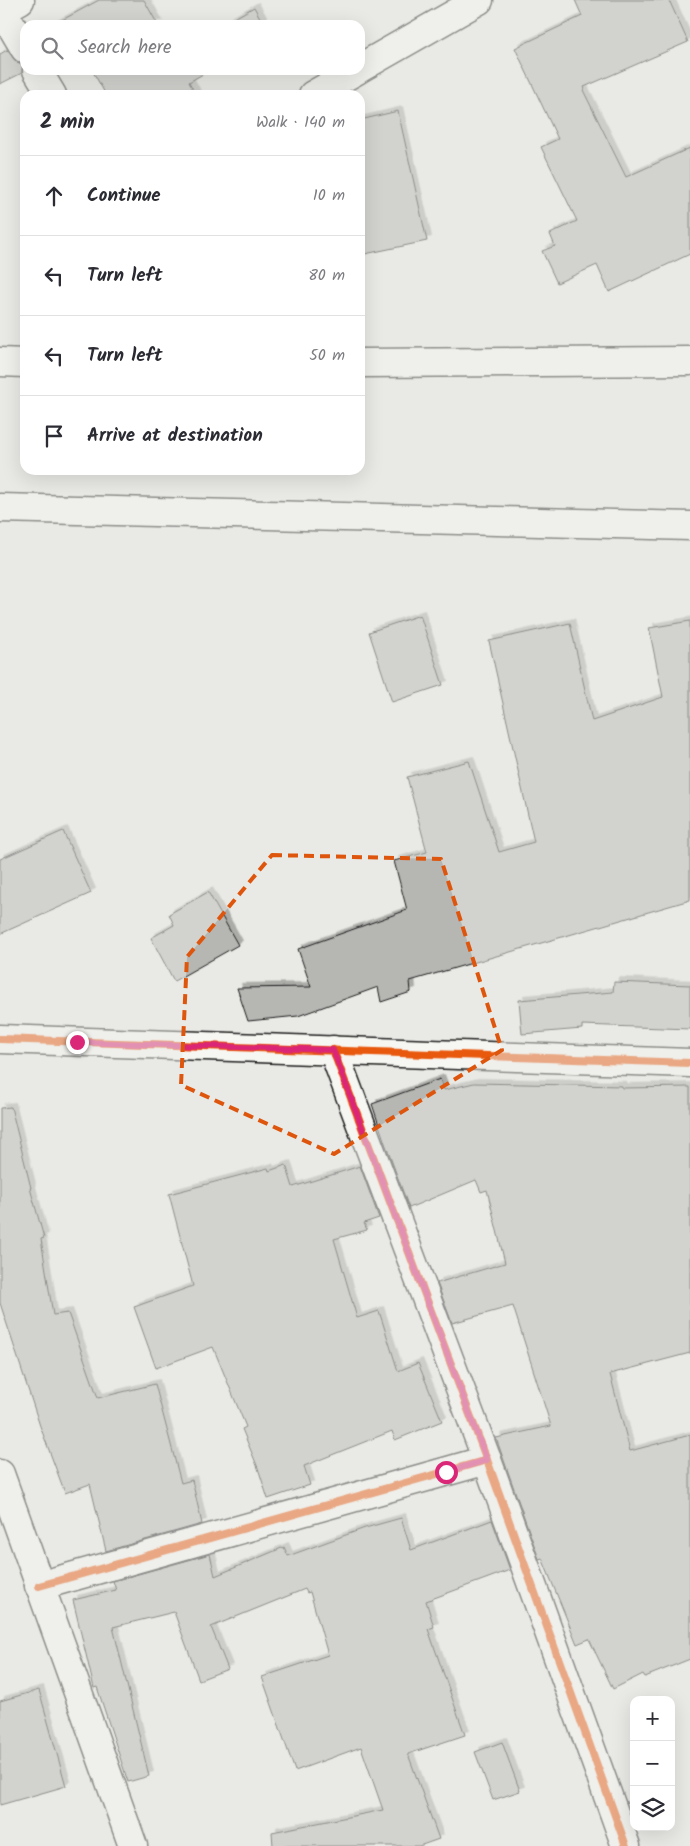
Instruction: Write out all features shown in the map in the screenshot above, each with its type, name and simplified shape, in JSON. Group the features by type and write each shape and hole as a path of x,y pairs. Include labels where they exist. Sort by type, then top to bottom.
{"street":[{"path":"20,0 2,10 20,41"},
{"path":"365,65 478,0"},
{"path":"40,75 49,90"},
{"path":"322,90 347,75"},
{"path":"365,363 690,361"},
{"path":"0,362 20,363"},
{"path":"0,508 690,526"},
{"path":"0,1039 690,1063"},
{"path":"333,1050 487,1460 626,1846"},
{"path":"39,1586 487,1460"},
{"path":"0,1474 133,1846"}],"highlighted area":[{"path":"272,855 441,859 502,1050 334,1154 181,1085 187,957"}],"building":[{"path":"99,0 144,0 155,20 62,20"},
{"path":"575,0 669,0 688,42 584,87 585,89 583,90 626,177 690,148 690,254 609,292 597,265 557,283 542,251 555,246 550,234 577,221 541,147 558,139 515,48 582,16"},
{"path":"254,7 261,20 231,20"},
{"path":"7,50 20,63 20,74 0,84 0,54"},
{"path":"95,75 201,75 189,82 193,90 103,90"},
{"path":"398,111 427,241 365,254 365,119"},
{"path":"420,615 443,685 392,702 369,632"},
{"path":"690,621 690,900 410,981 411,992 381,1002 378,987 298,1016 248,1021 237,988 311,987 298,949 407,910 394,861 427,852 407,777 469,761 499,852 534,842 489,641 570,623 592,721 663,697 649,628"},
{"path":"63,831 91,893 0,934 0,859"},
{"path":"208,892 238,945 174,981 151,938 174,925 169,914"},
{"path":"614,982 690,985 690,1029 582,1025 582,1029 522,1034 519,1000 613,992"},
{"path":"440,1079 444,1090 474,1083 622,1086 622,1088 690,1087 690,1353 610,1374 630,1451 690,1435 690,1659 645,1677 643,1674 613,1689 589,1639 577,1644 542,1558 539,1559 496,1438 551,1426 513,1306 452,1323 437,1283 505,1263 487,1190 481,1192 476,1180 409,1208 372,1104"},
{"path":"11,1107 44,1238 41,1239 53,1315 68,1313 98,1398 155,1384 181,1483 192,1480 202,1524 106,1551 90,1484 65,1493 40,1426 0,1303 0,1108"},
{"path":"286,1165 293,1187 360,1166 379,1218 364,1223 367,1230 334,1239 357,1318 379,1311 398,1371 418,1363 442,1421 395,1440 392,1431 304,1466 310,1485 268,1499 242,1429 246,1427 213,1347 156,1368 134,1307 193,1286 169,1194 268,1168 269,1171"},
{"path":"401,1518 411,1550 492,1520 510,1570 426,1601 434,1627 428,1629 465,1735 408,1754 439,1839 419,1846 273,1846 272,1832 383,1810 361,1747 295,1771 262,1677 328,1655 310,1592 307,1593 305,1589 211,1627 228,1669 199,1680 174,1612 113,1627 149,1776 128,1782 97,1687 94,1688 73,1600 116,1590 113,1581 210,1554 215,1576 284,1547 288,1556 365,1528"},
{"path":"39,1690 66,1786 0,1805 0,1701"},
{"path":"502,1742 520,1791 493,1800 475,1752"}],"cycle path":[{"path":"0,1039 690,1063"},
{"path":"333,1050 487,1460 626,1846"},
{"path":"39,1586 487,1460"}],"route":[{"path":"77,1042 333,1050 487,1460 446,1472"}]}
